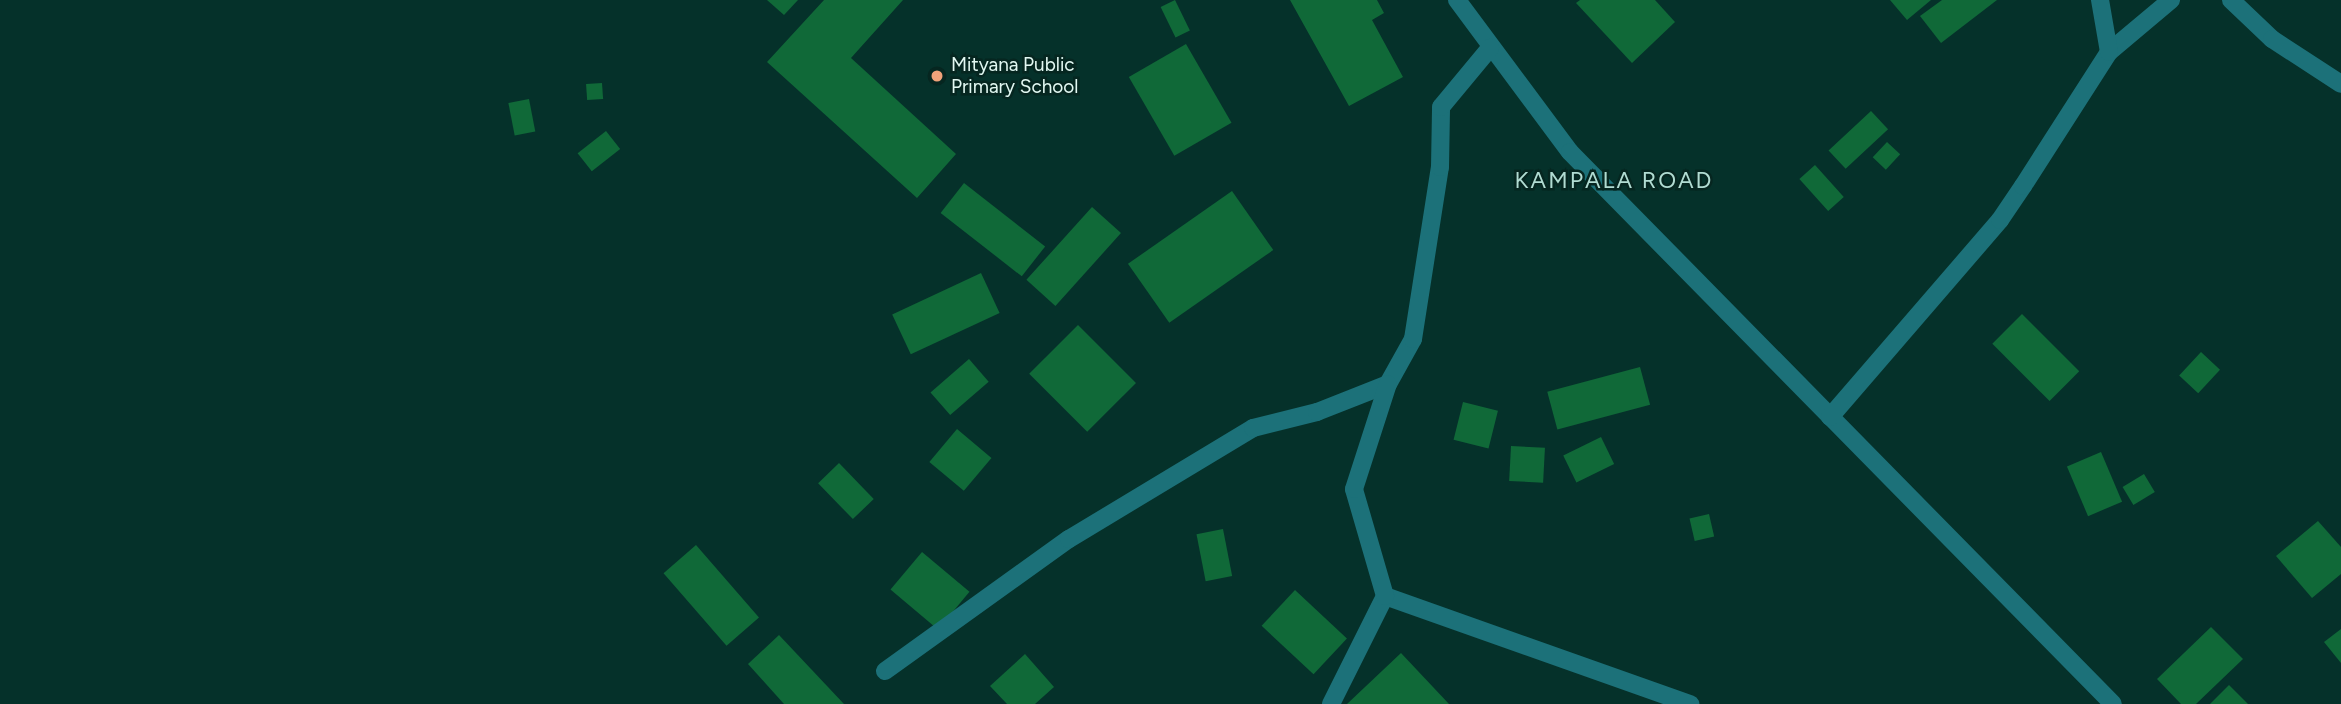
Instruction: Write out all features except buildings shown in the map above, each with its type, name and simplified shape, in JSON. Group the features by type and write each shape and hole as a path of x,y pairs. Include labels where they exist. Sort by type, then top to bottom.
{"street":[{"path":"1457,0 1490,48 1570,152 2113,704"},
{"path":"2100,0 2109,52"},
{"path":"1830,417 2000,220 2109,52 2171,0"},
{"path":"2231,0 2272,39 2341,84"},
{"path":"1331,704 1385,596 1354,489 1388,384 1413,339 1440,167 1441,107 1490,48"},
{"path":"886,671 1069,539 1253,428 1317,412 1388,384"},
{"path":"1385,596 1690,704"}],"place":[{"name":"Mityana Public Primary School","path":"937,76"}],"district":[{"name":"KAMPALA ROAD","path":"1614,180"}]}
